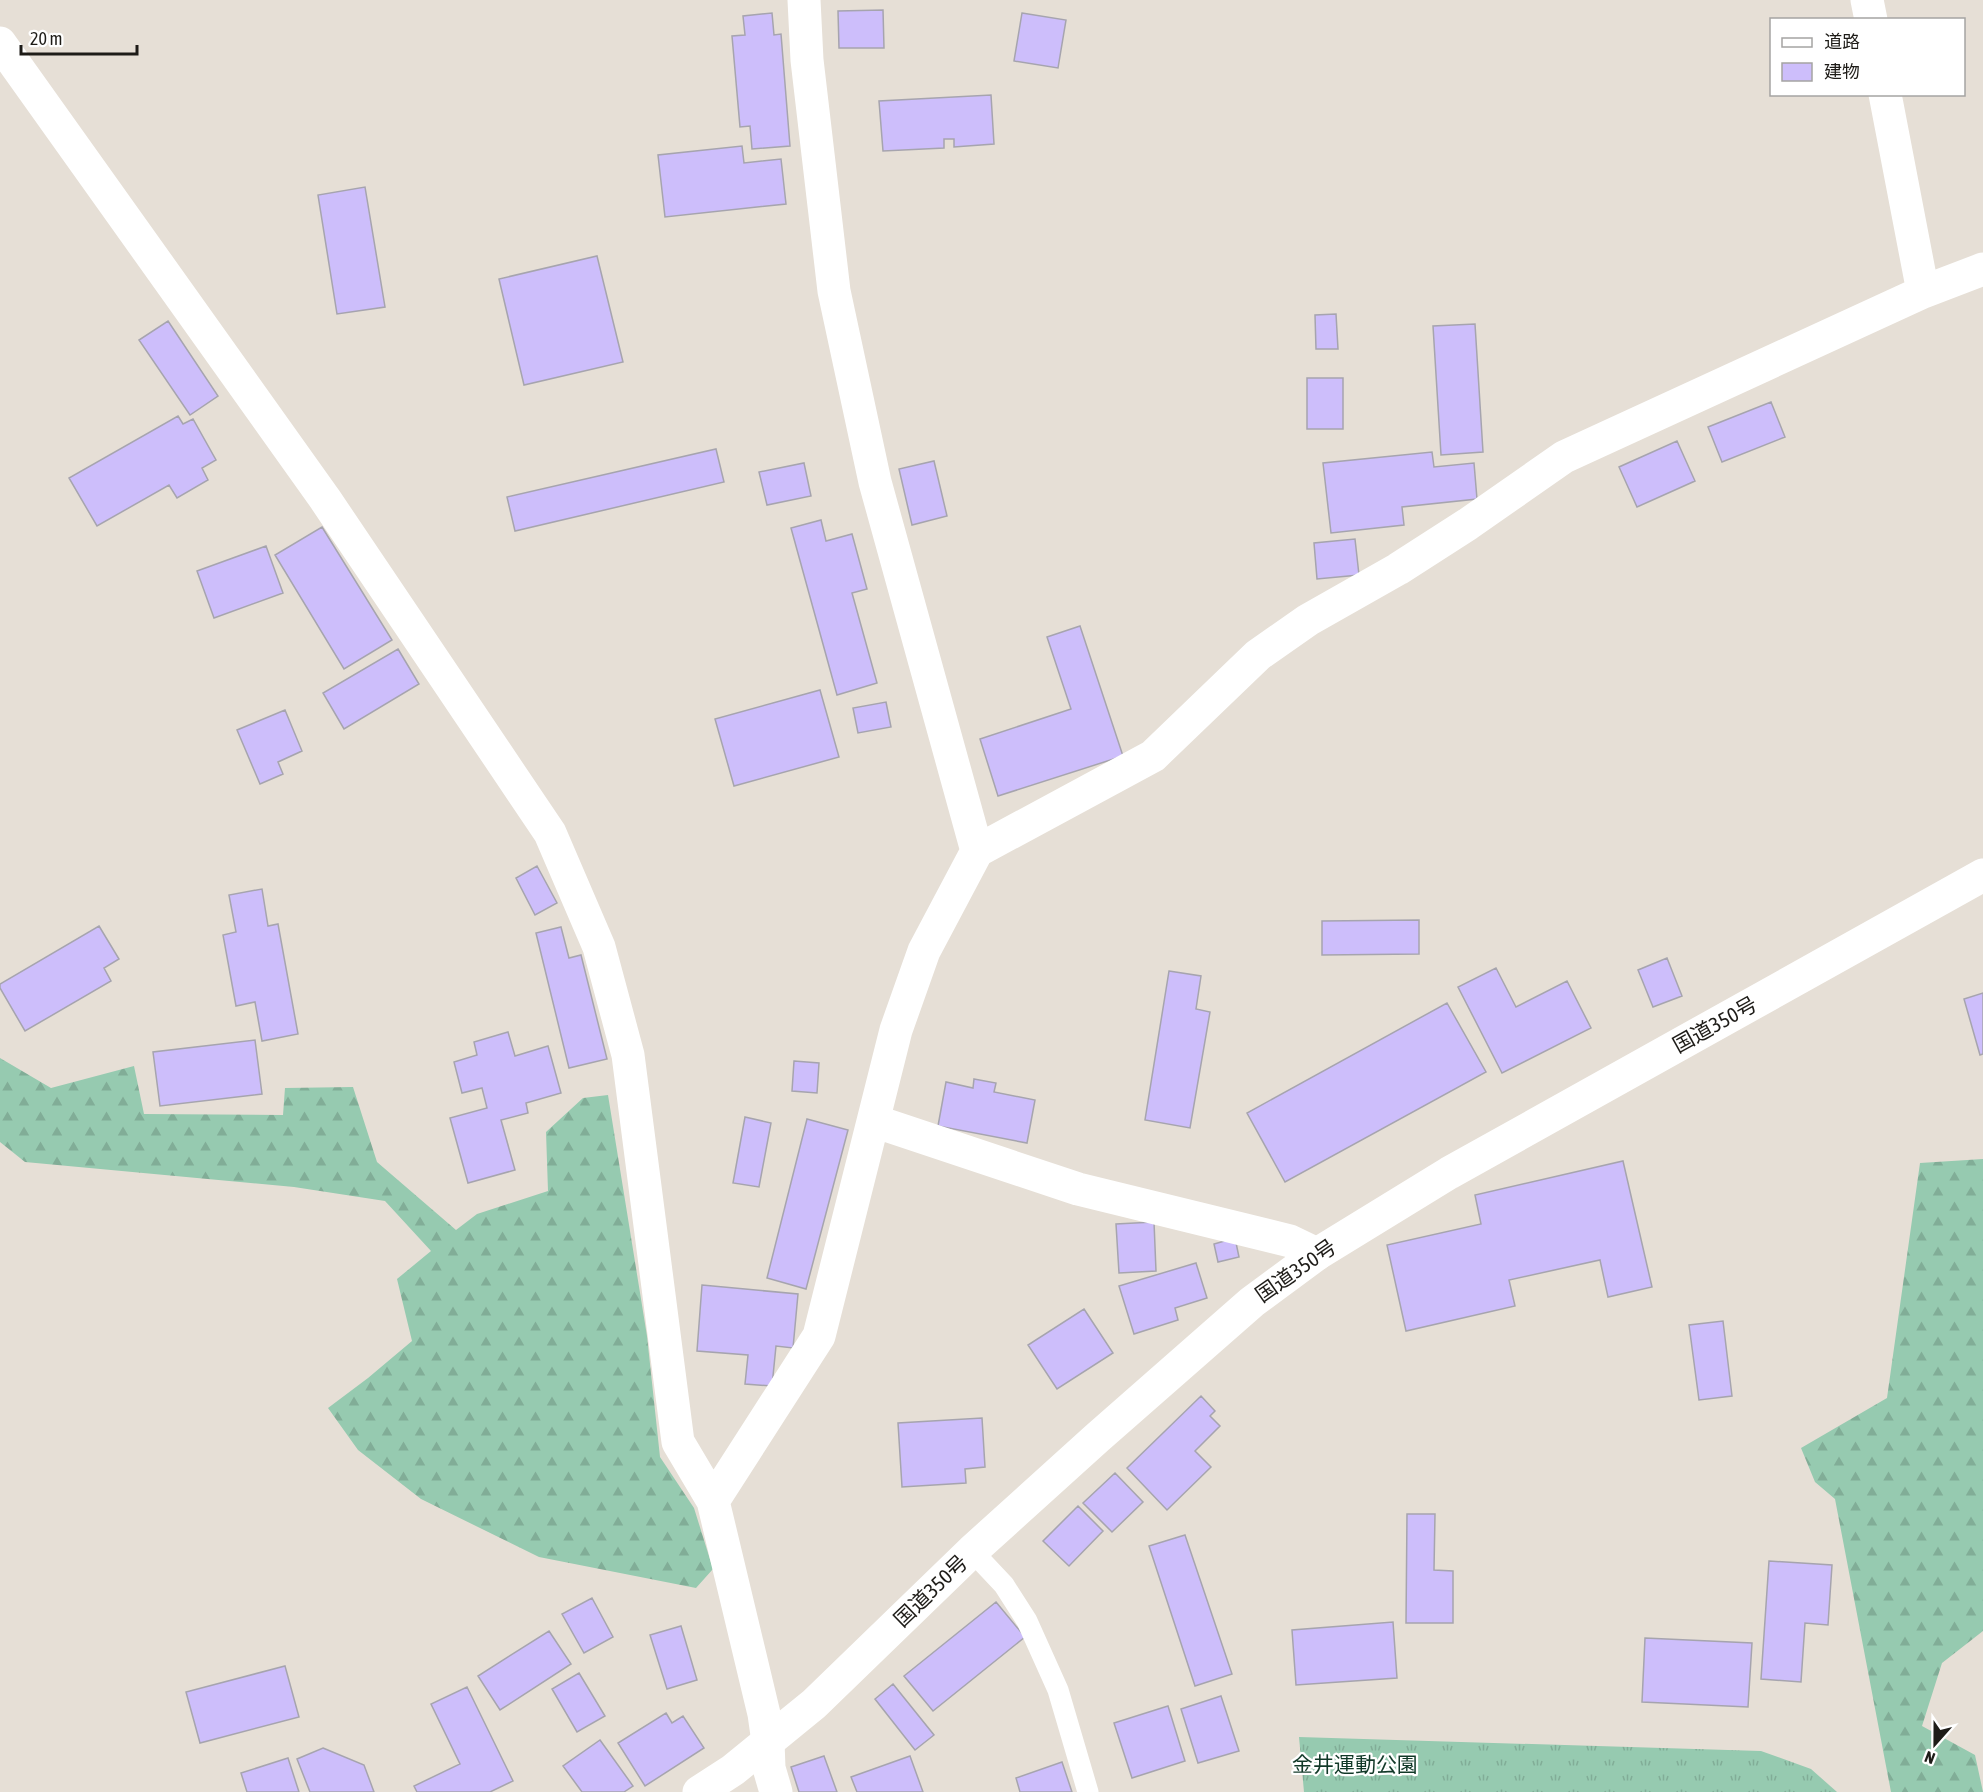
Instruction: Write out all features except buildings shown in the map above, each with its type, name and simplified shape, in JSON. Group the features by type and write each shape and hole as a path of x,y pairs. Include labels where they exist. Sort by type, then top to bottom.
{"main road":[{"path":"804,0 807,60 834,291 875,482 977,851"},
{"path":"1867,0 1870,18"},
{"path":"0,43 325,500 550,833 599,946 628,1055 678,1442 713,1501 764,1714 769,1768 776,1792"},
{"path":"1885,96 1923,292"},
{"path":"713,1501 819,1335 896,1030 924,951 977,851 1153,756 1258,655 1308,620 1398,569 1468,524 1564,457 1923,292 1983,269"},
{"name":"国道350号","path":"699,1792 768,1742 814,1704 972,1551 1252,1302 1317,1254 1449,1173 1983,875"},
{"path":"874,1121 1078,1189 1290,1241 1317,1254"}],"lane":[{"path":"972,1551 1004,1585 1027,1621 1058,1689 1088,1792"}],"green space":[{"path":"0,1058 51,1088 134,1066 144,1114 283,1115 285,1088 353,1087 377,1162 456,1230 477,1214 548,1191 546,1132 583,1098 608,1095 647,1336 660,1457 694,1508 713,1569 696,1588 539,1557 421,1499 358,1450 328,1408 412,1341 397,1279 431,1251 385,1201 294,1187 25,1162 0,1142"},
{"path":"1983,1159 1983,1631 1942,1663 1922,1726 1975,1755 1983,1792 1891,1792 1835,1499 1815,1482 1801,1448 1887,1398 1920,1163"},
{"name":"金井運動公園","path":"1299,1737 1761,1751 1811,1769 1837,1792 1304,1792"}]}
